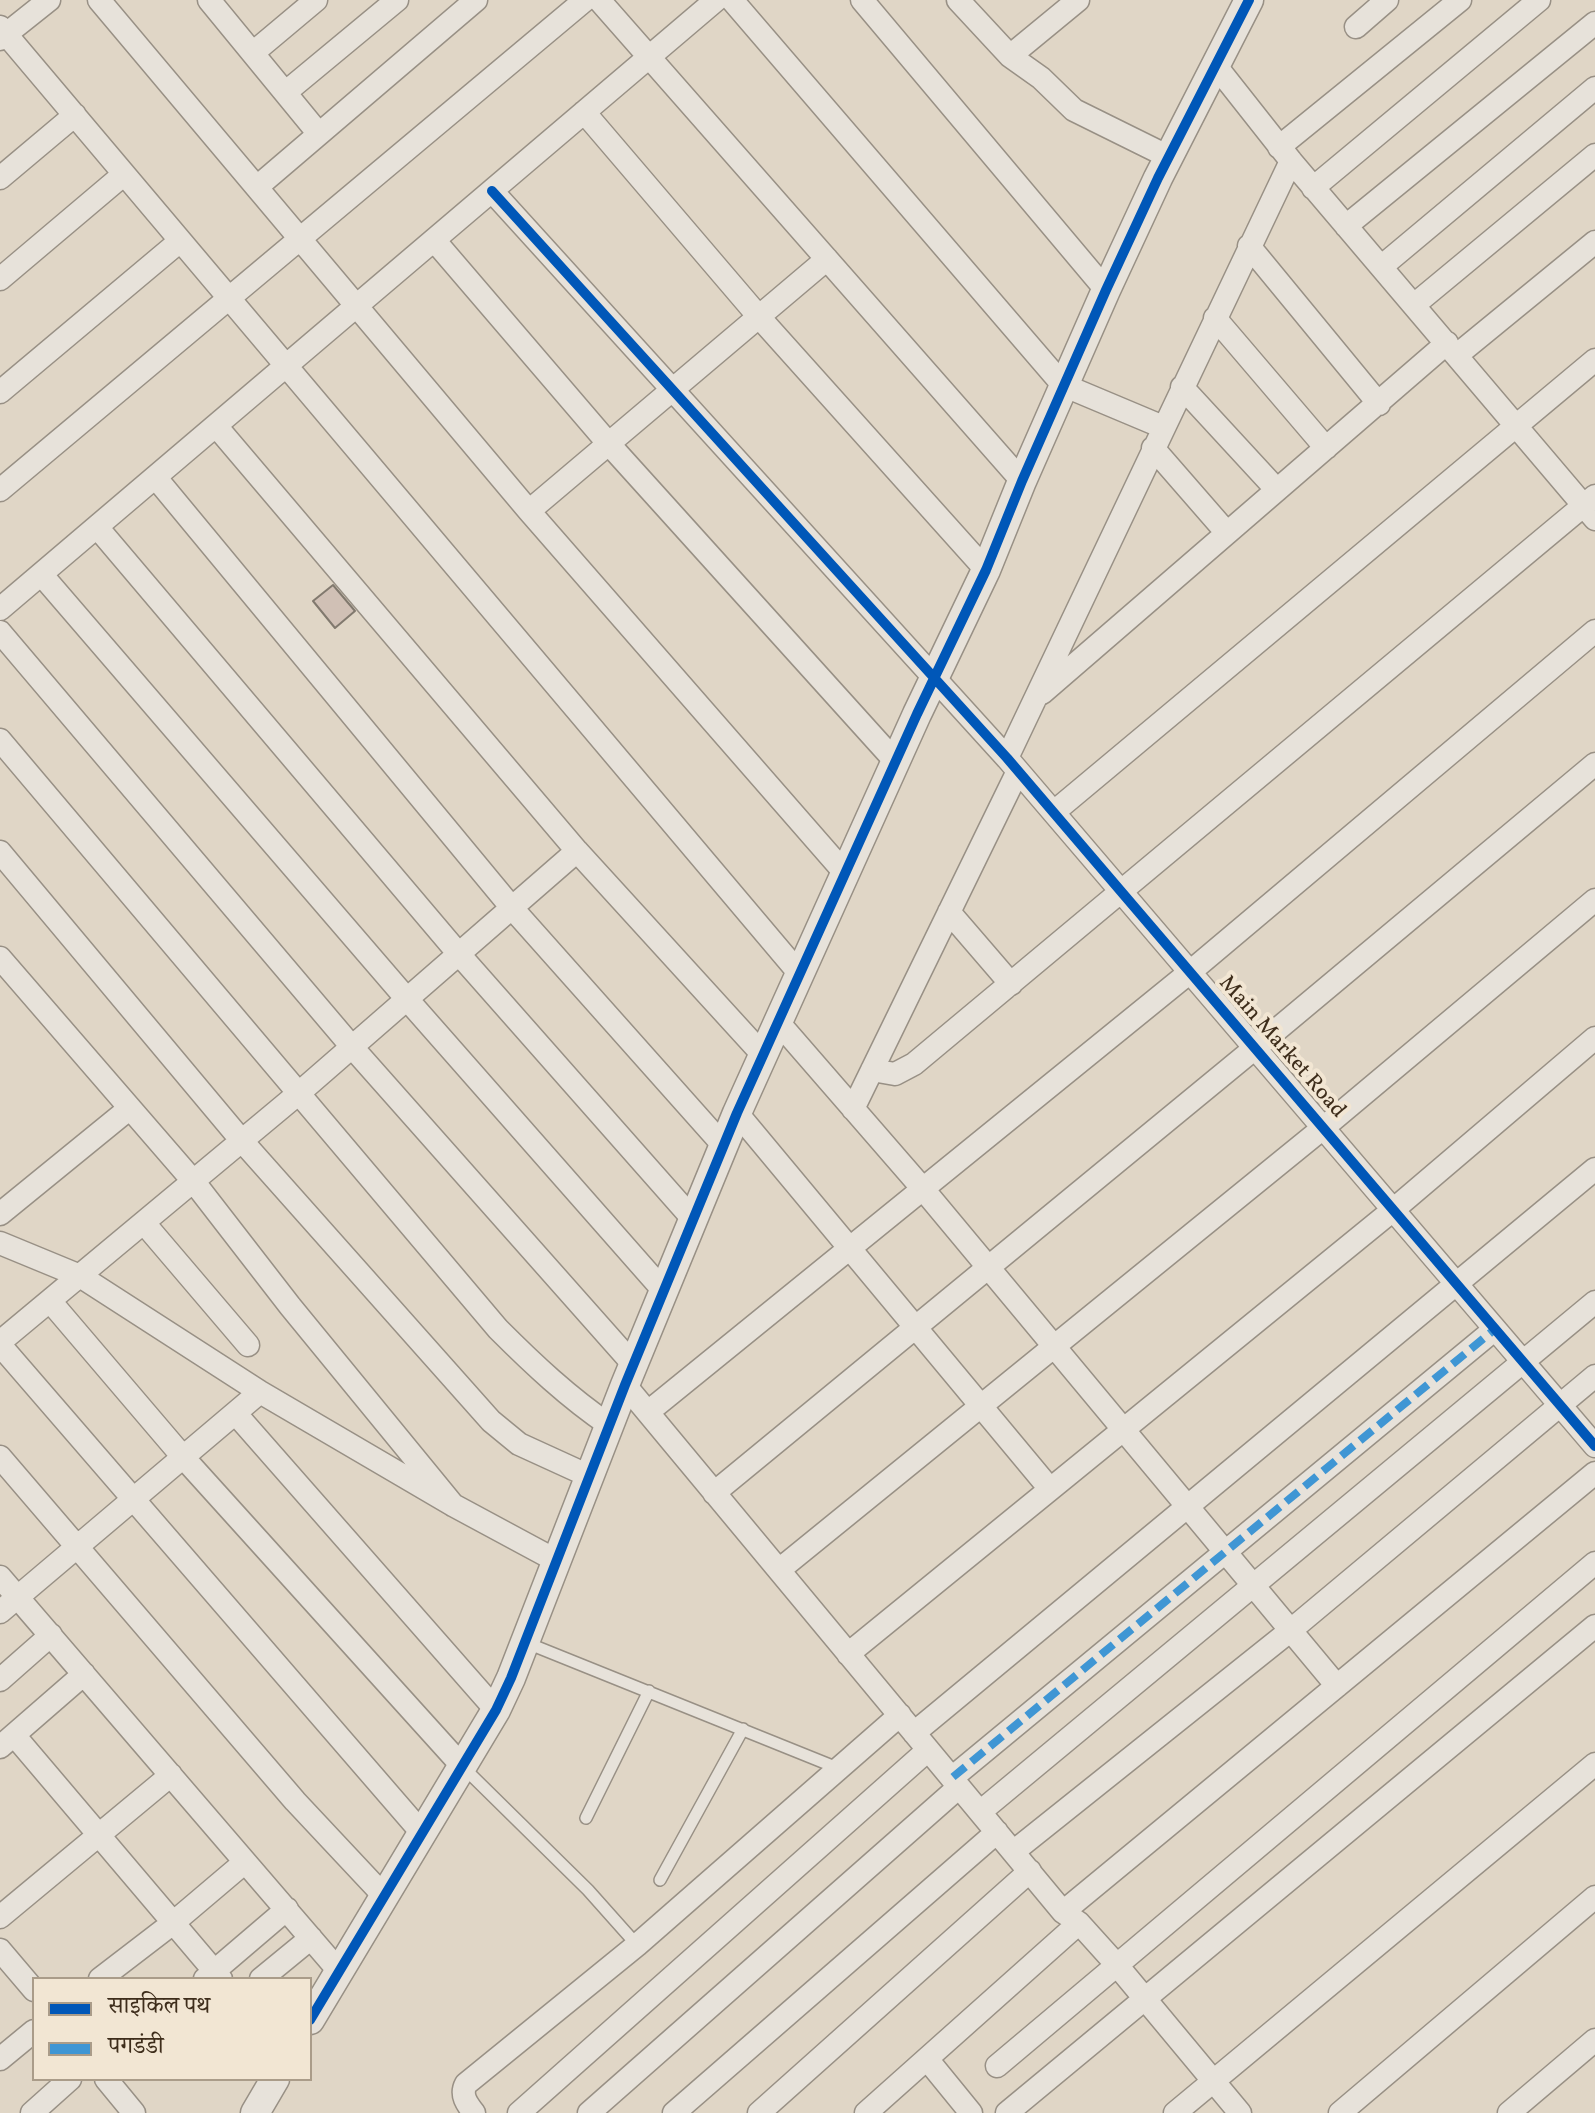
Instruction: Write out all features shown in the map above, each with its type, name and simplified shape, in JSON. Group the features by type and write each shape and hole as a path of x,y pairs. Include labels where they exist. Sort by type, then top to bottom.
{"street":[{"path":"49,0 2,34 75,115 799,973"},
{"path":"99,0 529,511 845,873"},
{"path":"209,0 319,134"},
{"path":"254,52 316,0"},
{"path":"286,92 397,0"},
{"path":"257,187 476,0"},
{"path":"0,490 585,0"},
{"path":"599,0 1022,481"},
{"path":"0,609 716,0"},
{"path":"732,0 1063,385 1158,438 1227,533"},
{"path":"862,0 1106,290"},
{"path":"1010,56 1078,0"},
{"path":"312,2017 496,1710 527,1643 629,1374 737,1113 986,570 1106,290 1249,0"},
{"path":"1356,27 1387,0"},
{"path":"853,1109 949,912 1012,764 1035,699 1249,246 1285,154 1460,0"},
{"path":"1313,188 1539,0"},
{"path":"964,2 1010,56 1041,78 1074,110 1169,157"},
{"path":"1346,226 1595,23"},
{"path":"872,1070 887,1075 903,1072 1591,507 1516,427 1313,188 1216,66"},
{"path":"1381,267 1595,88"},
{"path":"584,112 760,318 986,570"},
{"path":"0,178 75,115"},
{"path":"1414,305 1595,155"},
{"path":"0,279 123,175"},
{"name":"Main Market Road","path":"492,191 1012,764 1595,1446"},
{"path":"434,240 608,443 896,762"},
{"path":"0,392 180,241"},
{"path":"1035,699 1379,404 1595,242"},
{"path":"1249,246 1379,404"},
{"path":"529,511 827,259"},
{"path":"1215,318 1326,448"},
{"path":"1054,812 1595,360"},
{"path":"1182,387 1277,490"},
{"path":"217,427 577,851 764,1056"},
{"path":"156,478 512,908 723,1145"},
{"path":"97,527 458,953 692,1218"},
{"path":"41,574 406,998 663,1290"},
{"path":"648,1412 1190,972 1595,631"},
{"path":"0,632 629,1374 648,1412 1013,1852 1116,1964 1240,2113"},
{"path":"0,740 498,1329 537,1368 581,1406 609,1425"},
{"path":"714,1493 1595,764"},
{"path":"423,1834 0,1343 299,1093 577,851"},
{"path":"0,852 242,1141 491,1421 519,1444 589,1476"},
{"path":"779,1570 1323,1128 1595,900"},
{"path":"949,912 1011,984"},
{"path":"0,958 194,1182 290,1306 453,1505"},
{"path":"778,1022 923,1189 1337,1686"},
{"path":"848,1654 1393,1210 1595,1038"},
{"path":"0,1214 130,1108"},
{"path":"737,1113 1050,1489"},
{"path":"519,2113 914,1733 1595,1169"},
{"path":"144,1223 248,1345"},
{"path":"0,1243 80,1276 260,1392 453,1505 557,1561"},
{"path":"50,1301 183,1457 463,1767"},
{"path":"980,1812 1595,1302"},
{"path":"589,2113 956,1782 1495,1329"},
{"path":"1013,1852 1291,1630 1595,1376"},
{"path":"0,1612 260,1392"},
{"path":"236,1414 496,1710"},
{"path":"0,1457 295,1801 385,1897"},
{"path":"866,2113 927,2059 1071,1918 1337,1686 1595,1473"},
{"path":"997,2066 1595,1563"},
{"path":"0,1577 339,1971"},
{"path":"1007,2113 1595,1626"},
{"path":"0,1680 51,1635"},
{"path":"84,1674 7,1741 98,1833 213,1976 287,1909"},
{"path":"474,2113 464,2097 466,2084 637,1945 840,1769 914,1733"},
{"path":"1175,2113 1595,1764"},
{"path":"0,1917 171,1775"},
{"path":"674,2113 997,1832"},
{"path":"103,1977 245,1862"},
{"path":"759,2113 1030,1871"},
{"path":"1340,2113 1595,1897"},
{"path":"263,1977 311,1938"},
{"path":"3,1962 32,1988"},
{"path":"0,2059 32,2033"},
{"path":"1509,2113 1595,2040"},
{"path":"927,2059 971,2113"},
{"path":"32,2113 68,2081"},
{"path":"107,2081 129,2111"},
{"path":"255,2113 274,2081"}],"lane":[{"path":"527,1643 840,1769"},
{"path":"586,1818 649,1691"},
{"path":"660,1880 743,1729"},
{"path":"463,1767 588,1890 637,1945"}],"building":[{"path":"333,585 355,611 335,628 313,601"}],"marked path":[{"path":"953,1777 1495,1329"}],"cycle path":[{"path":"312,2017 496,1710 511,1678 625,1385 737,1113 917,714 986,570 1106,290 1158,178 1249,0"},
{"path":"492,191 1007,758 1595,1446"}]}
